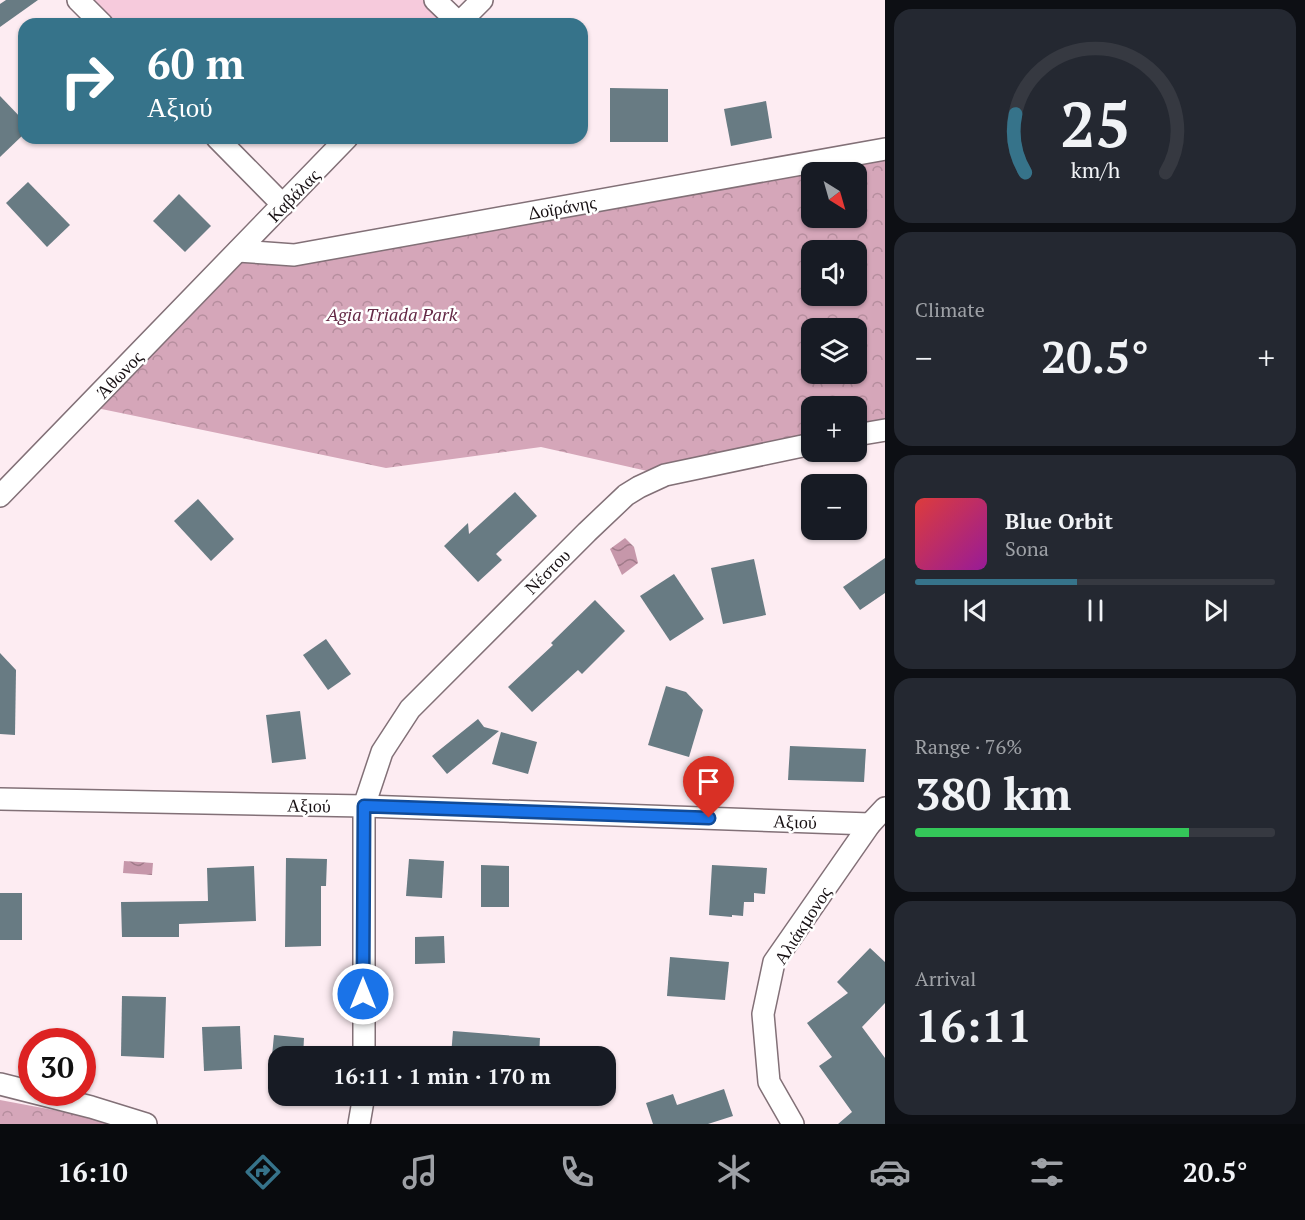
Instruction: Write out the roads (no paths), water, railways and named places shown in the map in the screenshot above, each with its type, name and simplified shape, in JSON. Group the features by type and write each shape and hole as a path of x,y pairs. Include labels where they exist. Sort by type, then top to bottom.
{"street":[{"path":"78,0 96,18"},
{"path":"435,0 453,18"},
{"path":"463,18 482,0"},
{"path":"223,144 283,205"},
{"name":"Καβάλας","path":"238,251 341,144"},
{"name":"Δοϊράνης","path":"238,251 294,255 885,149"},
{"name":"Άθωνος","path":"0,496 238,251"},
{"path":"867,433 885,429"},
{"name":"Νέστου","path":"364,1046 364,806 382,752 410,709 586,532 626,495 665,475 801,446"},
{"name":"Αξιού","path":"0,799 364,806 870,824"},
{"name":"Αλιάκμονος","path":"793,1124 769,1082 763,1014 774,962 870,824 885,808"},
{"path":"0,1084 91,1107 146,1124"},
{"path":"359,1124 362,1106"}],"water":[{"path":"625,538 634,547 638,563 622,575 610,549"},
{"path":"124,861 153,863 152,875 123,873"}],"park label":[{"name":"Agia Triada Park","path":"392,314"}]}
